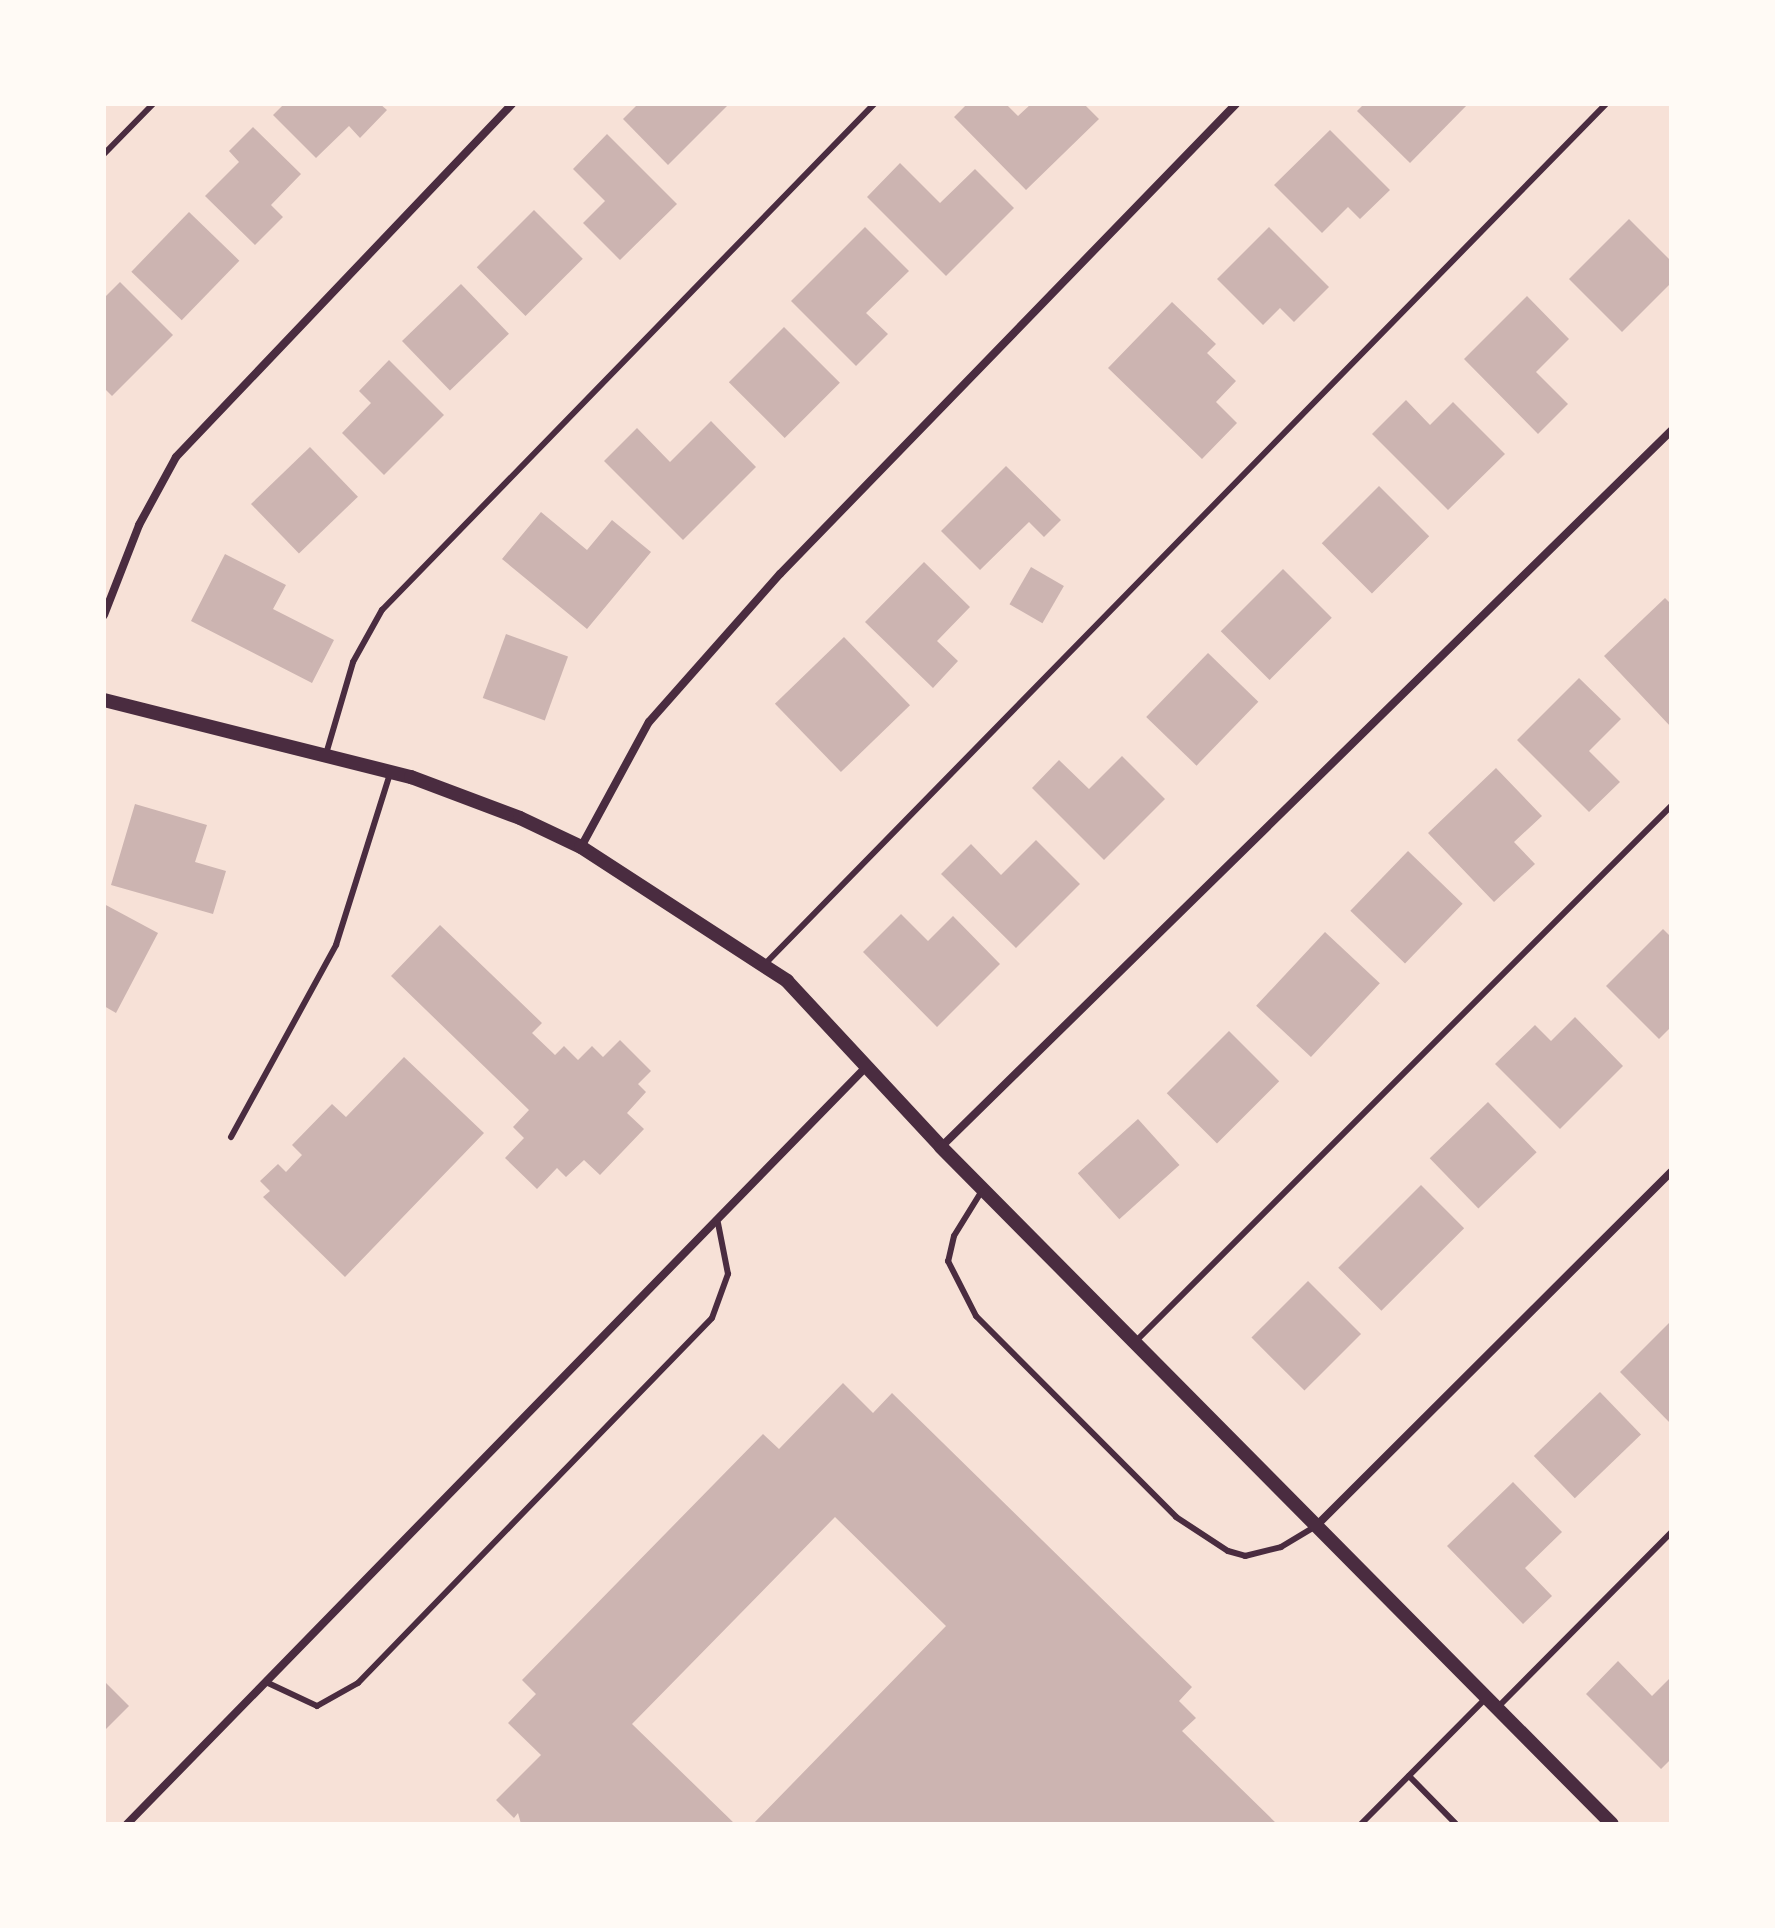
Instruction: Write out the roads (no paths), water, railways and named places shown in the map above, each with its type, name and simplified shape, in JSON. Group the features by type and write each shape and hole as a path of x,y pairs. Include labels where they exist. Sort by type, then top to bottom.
{"street":[{"path":"104,615 139,525 176,457 512,104"},
{"path":"581,847 649,722 780,574 1236,104"},
{"path":"941,1147 1671,431"},
{"path":"104,700 391,771 581,847 764,965 868,1065 941,1147 1612,1824"},
{"path":"127,1824 718,1223 868,1065"},
{"path":"1316,1526 1671,1172"}],"lane":[{"path":"104,154 153,104"},
{"path":"326,754 353,662 382,610 874,104"},
{"path":"764,965 1606,104"},
{"path":"231,1137 336,945 391,771"},
{"path":"1135,1342 1671,806"},
{"path":"983,1189 954,1236 948,1261 976,1316 1176,1517 1228,1551 1245,1556 1281,1547 1316,1526"},
{"path":"268,1683 317,1706 358,1683 712,1318 728,1274 718,1223"},
{"path":"1361,1824 1671,1533"},
{"path":"1409,1776 1456,1824"}]}
